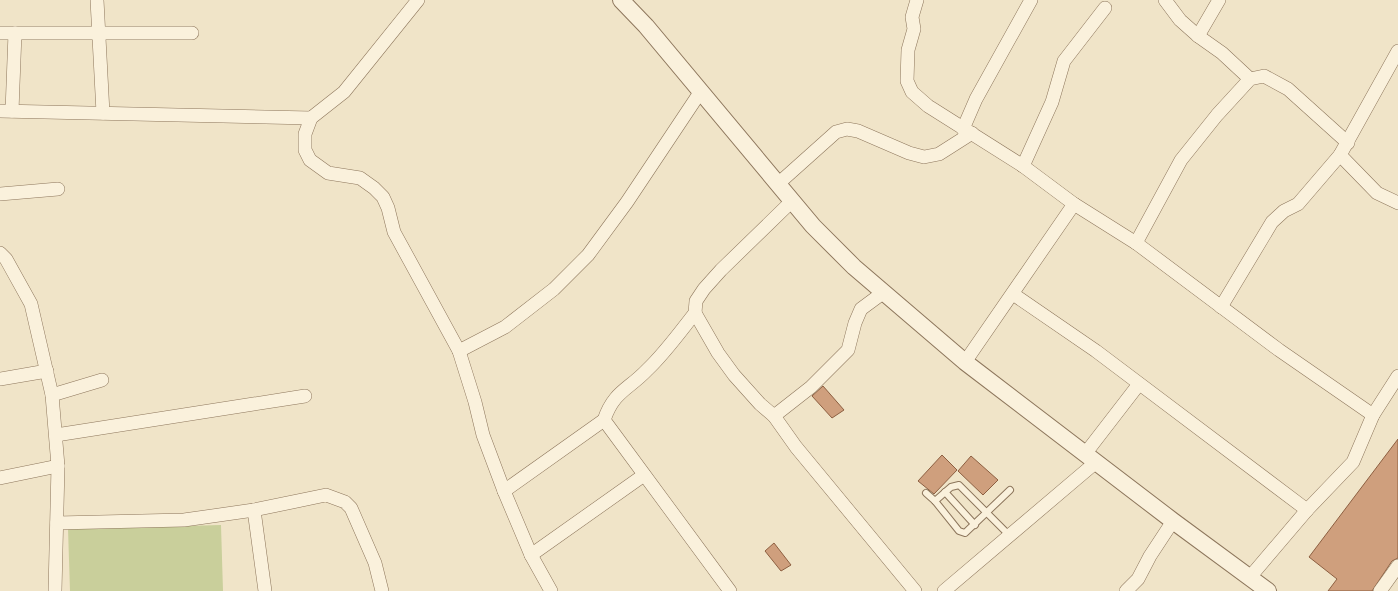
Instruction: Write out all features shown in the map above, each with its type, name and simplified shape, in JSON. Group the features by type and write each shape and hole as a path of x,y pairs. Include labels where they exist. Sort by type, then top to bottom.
{"street":[{"path":"97,0 103,113"},
{"path":"418,0 344,92 311,118 305,134 304,150 310,160 328,173 360,178 383,196 388,208 394,232 459,351 476,402 483,435 504,491 531,555 551,591"},
{"path":"621,0 646,26 813,226 844,257 965,362 1090,459 1268,591"},
{"path":"917,0 912,17 914,29 908,50 907,81 912,92 928,106 1023,166 1074,204 1136,243 1221,307 1373,415"},
{"path":"778,183 836,132 847,128 909,153 924,157 939,154 968,131 976,99 1031,0"},
{"path":"1165,0 1180,20 1198,36 1222,53 1250,79"},
{"path":"1198,36 1219,0"},
{"path":"1023,166 1052,102 1064,60 1105,8"},
{"path":"0,33 192,33"},
{"path":"14,33 6,111 311,118"},
{"path":"1221,307 1272,222 1284,211 1298,204 1348,143 1398,51"},
{"path":"1136,243 1181,160 1217,115 1250,79 1264,76 1288,89 1348,143"},
{"path":"459,351 505,327 554,289 588,255 628,202 701,92"},
{"path":"1340,154 1377,193 1398,203"},
{"path":"0,194 58,190"},
{"path":"504,491 604,420 608,407 618,394 647,371 695,313 696,301 704,289 721,270 792,201"},
{"path":"965,362 1074,204"},
{"path":"0,253 6,259 31,304 52,395 58,466 55,591"},
{"path":"774,416 811,387 848,350 855,323 862,309 884,292"},
{"path":"1013,294 1096,351 1307,510"},
{"path":"695,313 722,359 748,391 774,416 796,447 915,591"},
{"path":"0,379 47,371"},
{"path":"1250,577 1307,510 1353,462 1373,415 1398,376"},
{"path":"52,395 102,380"},
{"path":"944,591 1008,535 1090,459 1139,384"},
{"path":"56,435 305,396"},
{"path":"604,420 730,591"},
{"path":"0,478 58,466"},
{"path":"531,555 644,475"},
{"path":"57,523 184,520 254,510 326,495 345,502 351,508 375,563 382,591"},
{"path":"254,510 265,591"},
{"path":"1126,591 1138,579 1150,556 1173,521"},
{"path":"1380,591 1398,566"}],"lane":[{"path":"935,501 953,485 959,485 1008,535"},
{"path":"926,493 935,501 961,533 965,534 1010,490"},
{"path":"945,492 975,525"}],"green space":[{"path":"221,525 223,591 70,591 68,529"}],"building":[{"path":"823,386 844,410 832,418 812,396"},
{"path":"1398,439 1398,558 1392,561 1372,591 1328,591 1337,579 1309,557"},
{"path":"942,455 957,470 934,494 918,481"},
{"path":"971,456 998,480 983,495 958,471"},
{"path":"774,543 791,565 781,571 765,551"}]}
